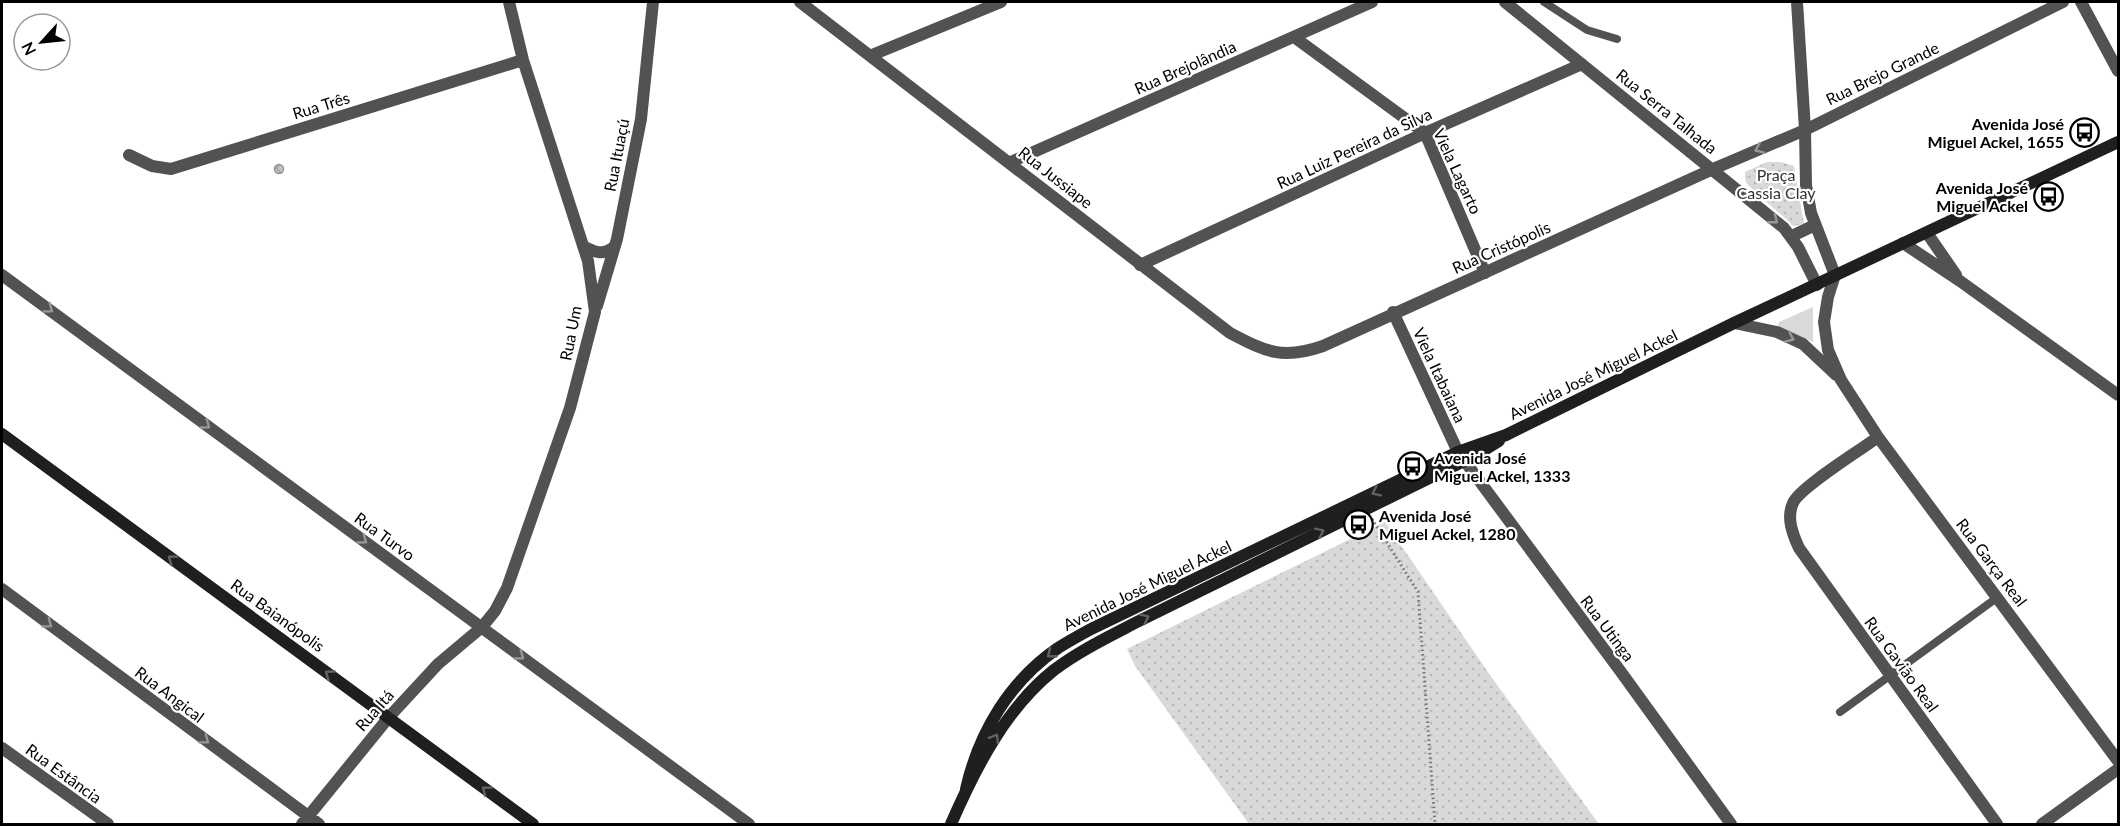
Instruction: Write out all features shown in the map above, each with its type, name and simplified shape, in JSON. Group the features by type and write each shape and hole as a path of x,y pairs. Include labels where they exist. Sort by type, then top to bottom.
{"street":[{"name":"Rua Um","path":"482,627 507,588 570,408 595,312 584,246 523,60 509,2"},
{"name":"Rua Ituaçú","path":"595,312 614,247 641,118 653,2"},
{"name":"Rua Jussiape","path":"800,2 872,55 1230,333 1255,346 1281,354 1302,353"},
{"path":"872,55 1001,2"},
{"name":"Rua Brejolândia","path":"1011,162 1372,2"},
{"name":"Rua Serra Talhada","path":"1505,2 1785,228 1792,236 1817,285"},
{"path":"1797,2 1806,185 1811,213 1835,275 1824,322 1828,350 1841,381"},
{"name":"Rua Brejo Grande","path":"1713,169 1805,130 2063,2"},
{"path":"2082,2 2118,71"},
{"name":"Viela Lagarto","path":"1294,37 1425,133 1485,273"},
{"name":"Rua Três","path":"129,155 152,166 171,169 523,60"},
{"name":"Rua Luiz Pereira da Silva","path":"1140,265 1425,133 1582,64"},
{"name":"Avenida José Miguel Ackel","path":"966,789 977,748 997,712 1025,676 1059,648 1091,629 1506,435 1734,323 2118,142"},
{"name":"Rua Cristópolis","path":"1302,353 1323,346 1393,312 1485,273 1713,169"},
{"path":"1792,236 1815,225"},
{"path":"1927,233 1960,281"},
{"path":"1904,243 2118,395"},
{"path":"584,246 594,252 602,253 614,247"},
{"name":"Rua Turvo","path":"2,275 749,825"},
{"name":"Viela Itabaiana","path":"1393,312 1461,456"},
{"path":"1734,323 1777,332 1803,344 1841,381"},
{"name":"Rua Garça Real","path":"1841,381 1878,437 2118,761"},
{"name":"Rua Baianópolis","path":"2,434 533,825"},
{"name":"Rua Gavião Real","path":"1878,437 1804,490 1793,503 1790,518 1792,533 1799,548 1997,825"},
{"name":"Avenida José Miguel Ackel","path":"951,825 966,789 999,730 1041,682 1068,660 1116,632 1366,509 1461,456"},
{"name":"Rua Utinga","path":"1461,456 1731,825"},
{"name":"Rua Angical","path":"2,589 305,821 319,825"},
{"name":"Rua Itá","path":"305,821 389,717 438,664 482,627"},
{"name":"Rua Estância","path":"2,748 108,825"},
{"path":"2042,825 2118,769"}],"lane":[{"path":"1544,2 1587,30 1617,39"},
{"path":"1840,712 1998,597"}],"path":[{"path":"1366,509 1418,592 1435,825"}],"green space":[{"name":"Praça Cassia Clay","path":"1767,162 1781,162 1794,166 1804,224 1793,226 1746,182 1745,172"},
{"path":"1813,307 1813,342 1778,326 1779,322"},
{"path":"1385,522 1492,678 1599,824 1249,824 1135,666 1127,649"}],"building":[{"path":"279,164 284,169 279,174 274,169"}],"place":[{"name":"Avenida José Miguel Ackel, 1655","path":"2085,132"},
{"name":"Avenida José Miguel Ackel","path":"2049,196"},
{"name":"Avenida José Miguel Ackel, 1333","path":"1413,466"},
{"name":"Avenida José Miguel Ackel, 1280","path":"1358,524"}]}
